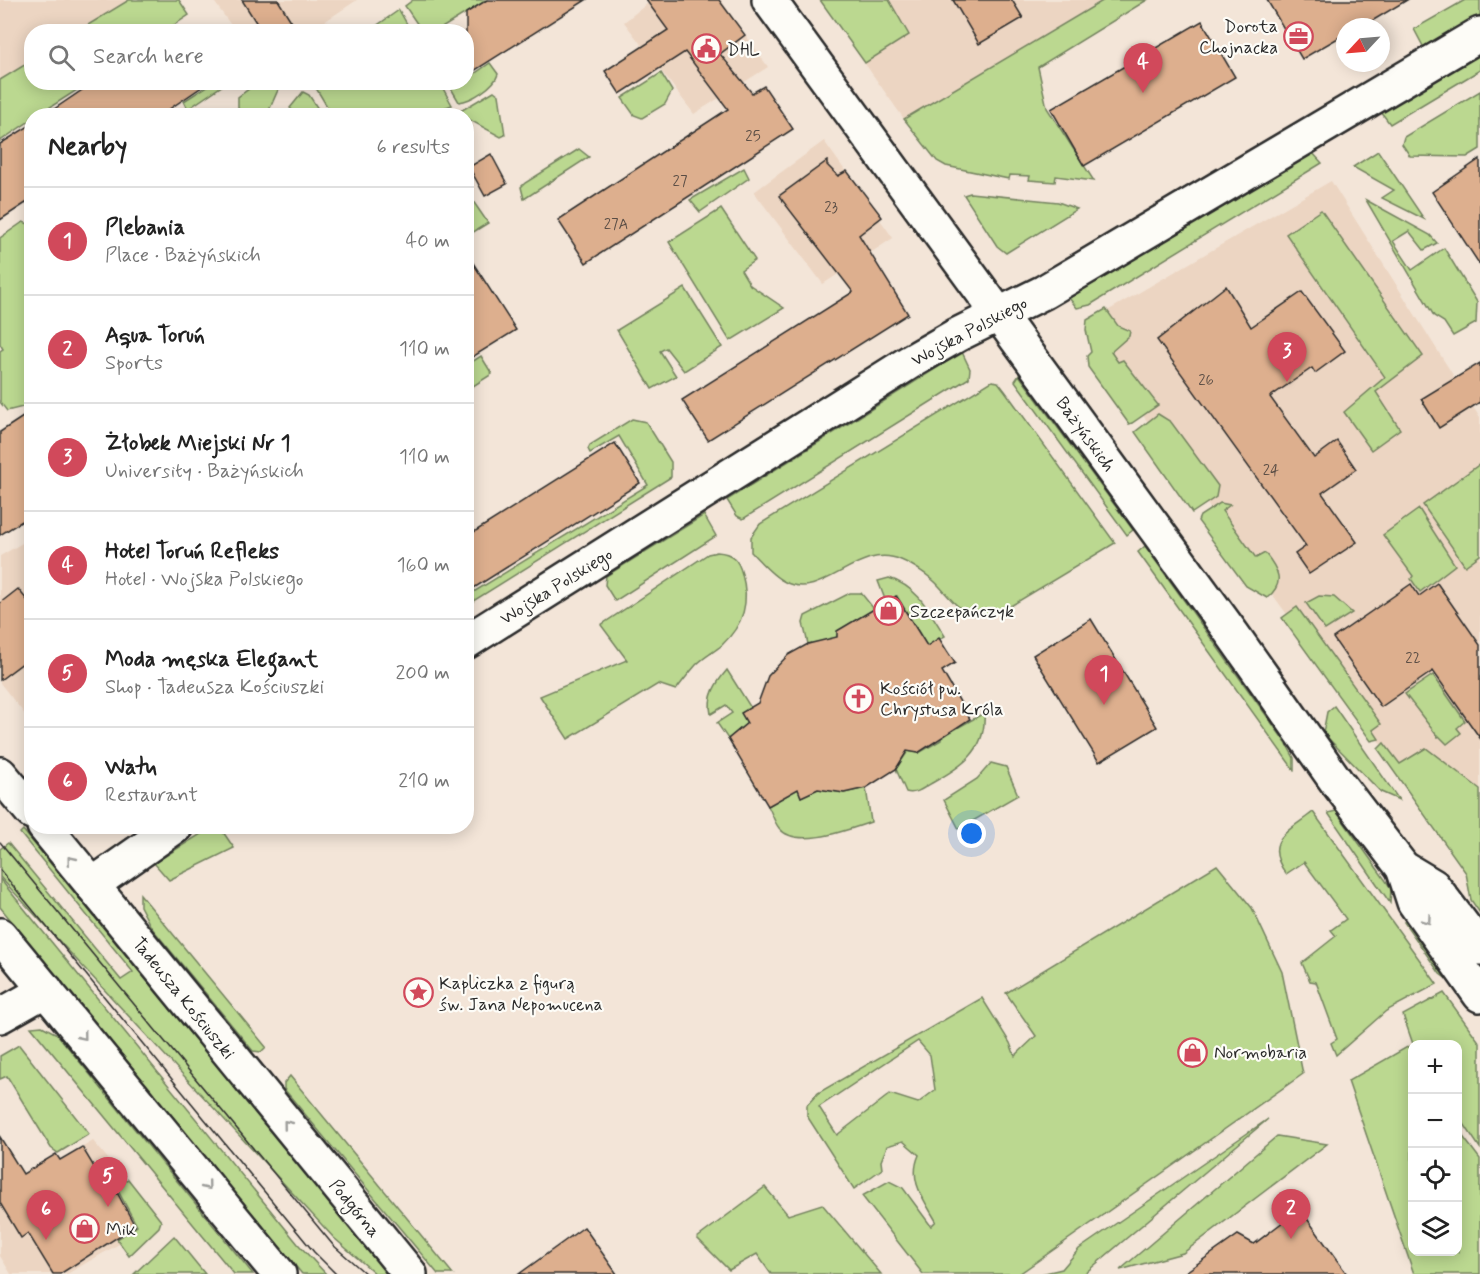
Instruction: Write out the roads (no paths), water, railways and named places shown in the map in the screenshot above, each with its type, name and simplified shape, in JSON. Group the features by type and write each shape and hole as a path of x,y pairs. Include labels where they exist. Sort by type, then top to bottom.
{"street":[{"name":"Bażyńskich","path":"769,0 1233,635 1336,781 1403,868 1414,902 1480,995"},
{"name":"Wojska Polskiego","path":"474,637 910,362 1054,286 1480,33"},
{"path":"0,774 24,802"},
{"name":"Tadeusza Kościuszki","path":"51,834 324,1170"},
{"path":"92,885 165,834"},
{"name":"Bażyńskich","path":"1403,868 1433,886 1480,948"},
{"path":"0,935 279,1274"},
{"path":"0,1016 46,990"},
{"name":"Podgórna","path":"324,1170 410,1274"}],"tram line":[{"path":"0,842 333,1245 366,1274"},
{"path":"0,870 314,1252 336,1274"}],"place":[{"name":"Dorota Chojnacka","path":"1299,36"},
{"name":"DHL","path":"706,49"},
{"name":"Hotel Toruń Refleks","path":"1143,93"},
{"name":"Żłobek Miejski Nr 1","path":"1287,382"},
{"name":"Szczepańczyk","path":"889,611"},
{"name":"Kościół pw. Chrystusa Króla","path":"859,698"},
{"name":"Plebania","path":"1104,705"},
{"name":"Kapliczka z figurą św. Jana Nepomucena","path":"418,993"},
{"name":"Normobaria","path":"1193,1052"},
{"name":"Moda męska Elegant","path":"108,1207"},
{"name":"Mik","path":"85,1229"},
{"name":"Aqua Toruń","path":"1291,1239"},
{"name":"Watu","path":"46,1240"}]}
